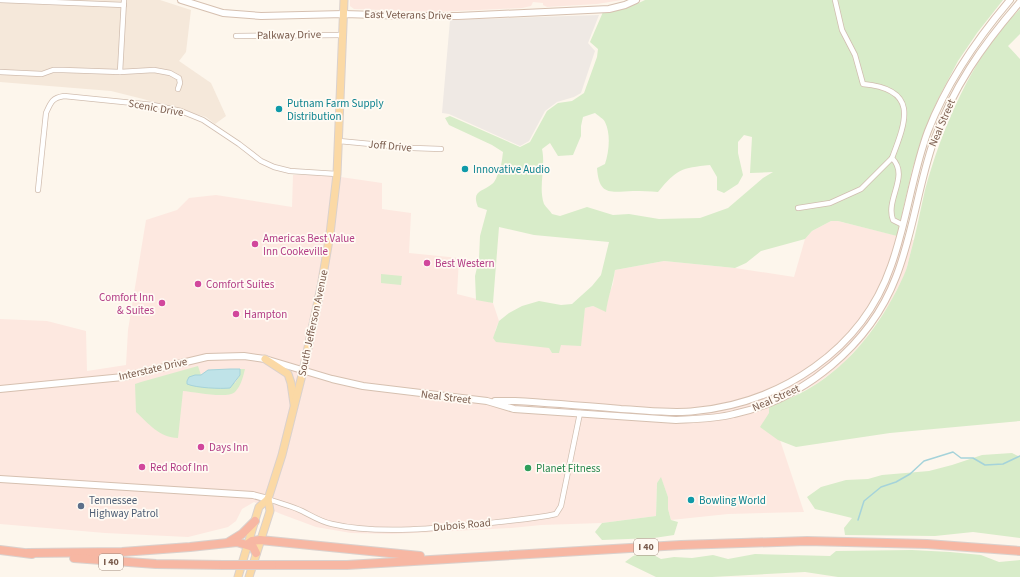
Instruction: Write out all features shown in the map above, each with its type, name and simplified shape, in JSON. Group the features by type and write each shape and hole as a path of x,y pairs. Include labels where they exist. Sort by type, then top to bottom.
{"highway":[{"path":"226,544 242,534 255,521"},
{"path":"248,544 252,541 260,540 401,555 457,558"},
{"name":"I 40","path":"0,550 118,562 223,565 347,565 681,545 807,541 927,544 1020,551"},
{"path":"28,553 122,552 239,542 253,546 256,553"}],"main road":[{"name":"East Veterans Drive","path":"181,0 213,10 243,15 344,14 410,16 458,16 609,9 625,5 636,0"},
{"name":"South Jefferson Avenue","path":"249,577 270,510 268,499 284,449 295,407 325,262 337,174 344,0"},
{"name":"Neal Street","path":"487,402 515,401 670,412 712,410 759,397 781,388 817,366 851,334 870,309 884,283 891,268 920,156 938,108 961,65 974,45 1010,0"},
{"name":"Neal Street","path":"303,371 363,386 487,402 514,409 676,420 703,419 734,414 769,403 790,393 816,378 841,357 877,314 896,278 905,253 933,142 959,84 978,54 1020,2"},
{"name":"Interstate Drive","path":"0,389 123,377 207,357 244,356 265,360 303,371"},
{"path":"265,360 288,374 295,407"},
{"path":"0,479 253,495 268,499"},
{"name":"South Jefferson Avenue","path":"238,577 259,507 268,499"}],"street":[{"path":"0,0 124,2 120,72"},
{"path":"798,208 830,203 861,189 892,158 900,138 905,118 904,105 898,96 888,89 863,84 855,55 842,30 835,0"},
{"name":"Palkway Drive","path":"236,36 343,34"},
{"path":"0,72 42,74 53,70 120,72 154,70 179,78 180,83 178,89"},
{"name":"Scenic Drive","path":"38,190 46,113 51,102 56,97 64,96 153,105 181,111 203,120 261,161 274,167 290,171 337,174"},
{"name":"Joff Drive","path":"339,141 412,148 441,149"},
{"path":"892,158 897,163 899,177 890,212 893,220 903,225"},
{"name":"Dubois Road","path":"268,499 301,510 318,520 351,528 379,529 467,525 537,518 556,514 561,506 580,413"}],"shaded area":[{"path":"0,0 160,0 191,10 186,52 179,61 211,83 226,116 215,124 206,117 111,91 0,82"},
{"path":"350,0 622,0 597,4 547,7 543,5 543,3 533,2 531,6 522,8 435,12 354,9 350,6"},
{"path":"599,15 588,43 595,51 581,93 574,97 557,102 545,111 529,141 520,146 449,114 442,113 450,20"},
{"path":"293,175 327,175 382,183 382,209 411,213 409,253 459,258 457,294 493,303 499,321 495,331 549,348 552,353 583,321 585,308 593,306 606,311 615,270 664,261 735,268 794,277 805,239 812,231 831,221 838,221 914,240 905,274 889,305 865,339 844,363 818,383 769,407 804,512 728,514 671,520 668,509 668,497 661,478 657,483 656,516 602,523 392,534 351,533 316,527 254,502 242,509 236,521 228,527 188,537 105,533 0,524 0,319 47,321 86,331 87,371 126,365 128,330 146,220 177,210 189,198 216,195 292,207"}],"green space":[{"path":"645,0 1003,0 977,33 958,61 938,99 926,127 912,170 897,236 838,221 831,221 812,231 805,239 761,251 746,263 735,268 664,261 615,270 606,312 593,306 585,308 581,346 561,345 559,353 552,353 549,348 496,342 493,338 499,321 509,313 522,306 539,301 561,305 572,304 592,286 601,275 609,242 534,235 499,227 493,303 476,300 475,276 479,259 480,236 487,210 478,207 476,197 479,192 489,187 495,181 500,168 503,152 492,145 449,125 445,118 450,116 520,147 530,142 547,111 558,103 572,101 584,93 597,57 598,49 590,42 603,12 624,8","holes":["595,113 604,121 609,137 608,154 605,164 597,168 598,177 603,188 612,192 658,192 670,178 680,171 692,167 710,165 717,177 717,190 724,193 738,184 743,175 738,153 738,142 744,135 752,137 750,173 773,172 763,178 728,208 700,218 659,219 629,214 613,215 587,207 560,216 552,214 544,204 542,197 542,149 550,143 558,156 573,155 581,136 583,117"]},
{"path":"1020,9 1020,34 1008,46 1020,59 1020,421 890,433 796,447 778,440 760,427 769,413 769,407 806,390 832,373 868,335 888,306 906,270 932,167 940,142 961,93 988,47 1003,27"},
{"path":"381,274 402,276 401,285 381,283"},
{"path":"198,366 201,375 195,375 191,385 235,383 240,375 240,369 245,369 239,387 231,394 218,395 183,391 178,438 160,433 136,412 135,384"},
{"path":"1012,453 1020,457 1020,538 973,532 935,536 845,535 844,528 852,518 815,509 807,497 821,487 846,480 868,479 882,475 929,471 982,455"},
{"path":"661,477 668,497 668,509 671,520 678,522 674,535 654,538 602,540 595,532 602,523 656,516 657,483"},
{"path":"912,550 981,555 999,562 1020,560 1020,577 838,577 805,572 712,577 656,577 625,562 633,556 642,553 652,554 661,559 674,557 692,558 713,555 728,559 755,554 830,556 836,551"}],"water":[{"path":"240,369 240,375 230,388 208,388 187,384 189,377 201,375 208,370"}],"waterway":[{"path":"858,520 864,501 881,487 896,482 910,474 924,461 953,452 961,458 973,458 985,465 1003,464 1020,456"}],"place":[{"name":"Putnam Farm Supply Distribution","path":"279,109"},
{"name":"Innovative Audio","path":"465,169"},
{"name":"Americas Best Value Inn Cookeville","path":"255,244"},
{"name":"Best Western","path":"427,263"},
{"name":"Comfort Suites","path":"198,284"},
{"name":"Comfort Inn & Suites","path":"162,303"},
{"name":"Hampton","path":"236,314"},
{"name":"Days Inn","path":"201,447"},
{"name":"Red Roof Inn","path":"142,467"},
{"name":"Planet Fitness","path":"528,468"},
{"name":"Bowling World","path":"691,500"},
{"name":"Tennessee Highway Patrol","path":"81,506"}]}
